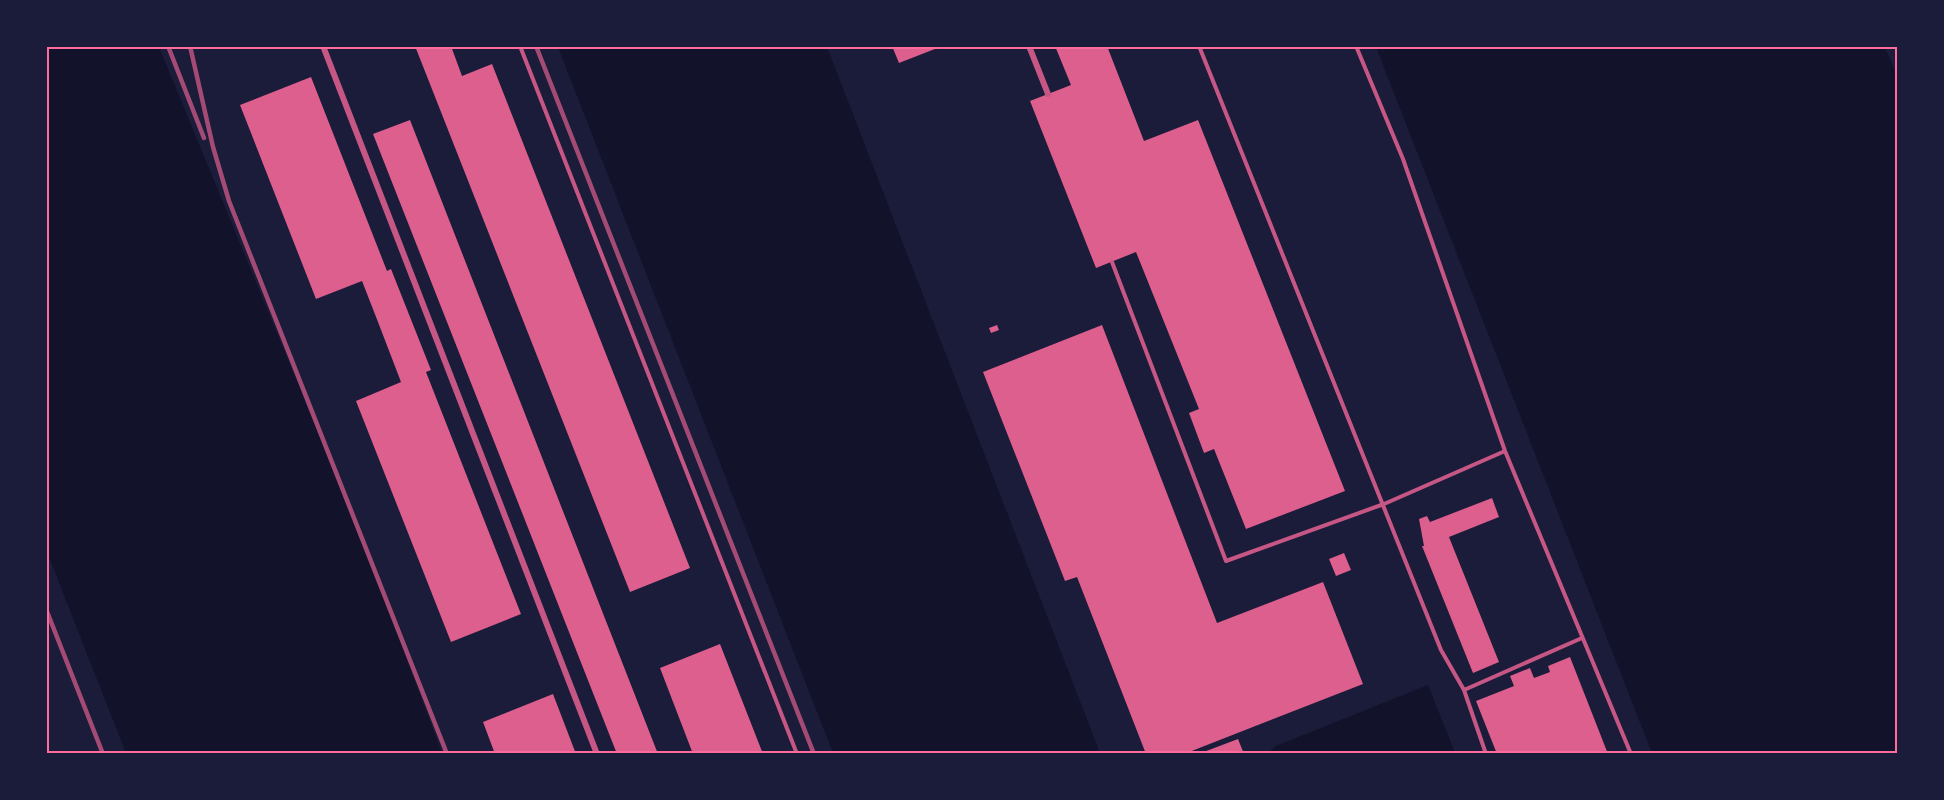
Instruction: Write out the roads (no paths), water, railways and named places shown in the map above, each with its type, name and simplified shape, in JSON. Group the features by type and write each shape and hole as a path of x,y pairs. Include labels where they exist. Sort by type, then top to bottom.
{"street":[{"path":"323,46 597,753"},
{"path":"1029,46 1048,94"}],"lane":[{"path":"520,46 797,753"},
{"path":"1198,46 1441,650 1464,690 1486,753"},
{"path":"1356,46 1403,159 1505,452 1631,753"},
{"path":"1896,46 1898,51"},
{"path":"1112,262 1226,561 1384,504 1505,452"},
{"path":"1464,690 1582,638"}],"railway":[{"path":"168,46 204,138"},
{"path":"190,46 213,147 229,201 447,754"},
{"path":"536,46 814,754"},
{"path":"46,609 103,754"}]}
